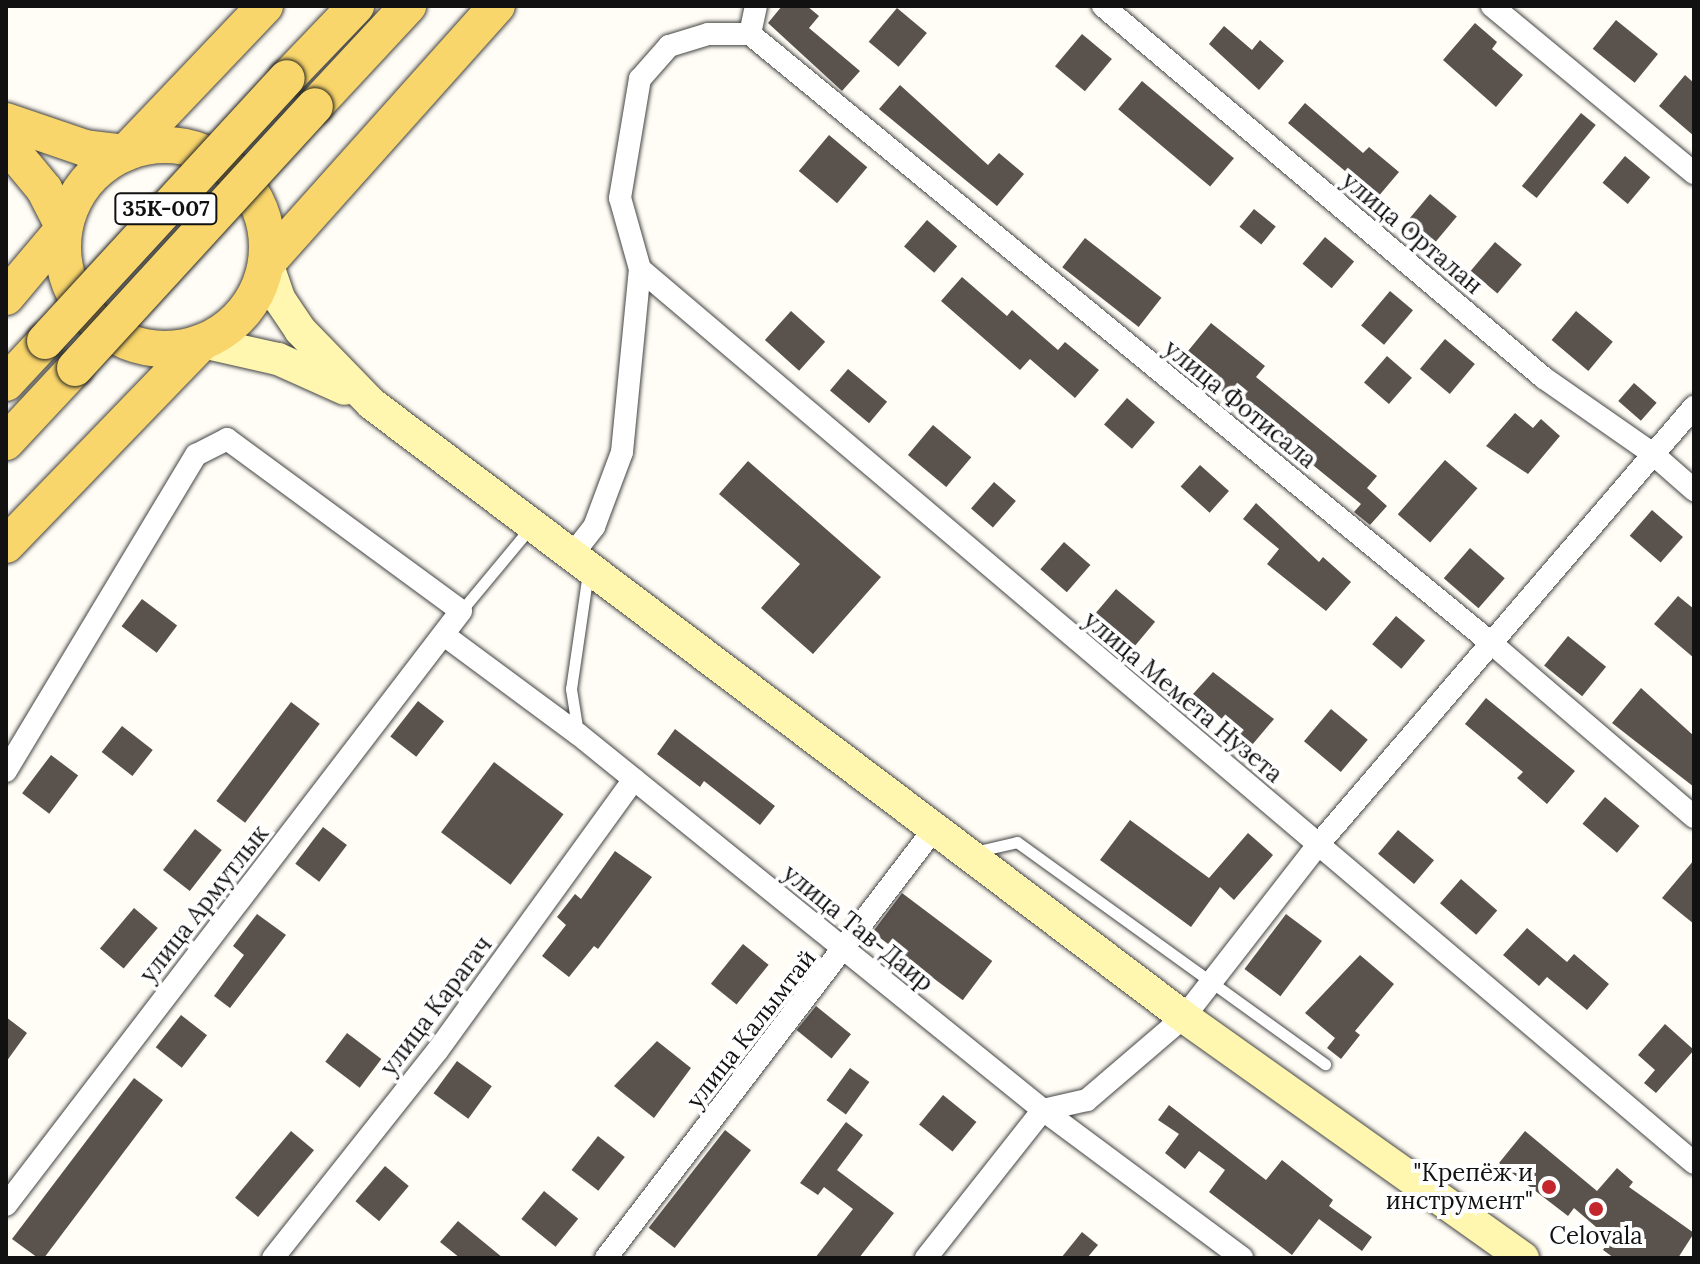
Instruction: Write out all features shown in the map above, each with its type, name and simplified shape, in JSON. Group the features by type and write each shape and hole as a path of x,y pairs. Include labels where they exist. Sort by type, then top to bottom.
{"main road":[{"path":"265,6 125,153 92,175 74,199 64,228 62,255 71,289 90,318 118,339 151,349 202,342 278,359 372,404"},
{"name":"35К-007","path":"6,383 356,6"},
{"name":"35К-007","path":"6,442 408,6"},
{"path":"6,545 202,342 241,317 258,292 267,263 497,6"},
{"path":"6,121 85,148 125,153 163,145 190,148 236,174 263,218 267,263 280,300 300,330 372,404 1184,1017 1523,1258"},
{"path":"6,143 44,189 64,228"},
{"path":"6,297 64,228"}],"street":[{"path":"581,561 622,452 640,269 620,198 640,79 669,46 708,34 750,34 756,6"},
{"name":"улица Орталан","path":"1103,6 1544,378 1653,454 1694,490"},
{"path":"1492,6 1694,173"},
{"name":"улица Фотисала","path":"750,34 1490,642 1694,817"},
{"name":"улица Мемета Нузета","path":"640,269 1694,1163"},
{"path":"926,1258 1043,1110 1087,1100 1184,1017 1317,846 1694,407"},
{"path":"6,771 196,455 227,439 461,611"},
{"name":"улица Армутлык","path":"6,1205 461,611"},
{"name":"улица Тав-Даир","path":"444,635 578,734 1043,1110 1227,1254"},
{"name":"улица Карагач","path":"273,1258 438,1050 634,779"},
{"name":"улица Калымтай","path":"606,1258 934,829"}],"lane":[{"path":"461,611 533,525"},
{"path":"578,734 571,689 581,561"},
{"path":"966,854 1017,842 1325,1064"}],"building":[{"path":"782,6 807,6 819,16 809,28 860,71 842,91 768,23"},
{"path":"897,8 927,33 899,67 869,42"},
{"path":"1616,20 1658,54 1635,83 1593,49"},
{"path":"1475,23 1497,42 1492,49 1523,75 1496,107 1443,60"},
{"path":"1224,26 1252,50 1260,40 1284,61 1259,90 1209,44"},
{"path":"1082,34 1112,59 1085,91 1055,66"},
{"path":"1685,75 1694,83 1694,136 1659,106"},
{"path":"1142,81 1234,158 1210,186 1118,109"},
{"path":"900,85 988,165 999,153 1024,174 997,206 879,109"},
{"path":"1305,103 1363,153 1369,147 1399,172 1377,198 1288,123"},
{"path":"1581,113 1596,125 1537,198 1522,186"},
{"path":"829,135 867,167 837,203 799,171"},
{"path":"1625,156 1650,177 1628,204 1603,183"},
{"path":"1430,194 1457,216 1430,249 1403,226"},
{"path":"1254,209 1276,227 1261,244 1240,227"},
{"path":"927,220 957,246 934,273 904,246"},
{"path":"1325,237 1354,261 1332,288 1303,264"},
{"path":"1085,238 1161,298 1139,327 1062,267"},
{"path":"1495,242 1522,264 1497,294 1471,271"},
{"path":"962,277 1007,316 1012,310 1058,350 1065,342 1099,370 1075,398 1030,359 1020,370 941,301"},
{"path":"1390,291 1413,310 1384,345 1361,325"},
{"path":"791,311 825,342 799,371 765,340"},
{"path":"1576,311 1613,342 1588,371 1552,340"},
{"path":"1211,323 1265,366 1256,377 1377,476 1367,488 1387,506 1370,525 1354,512 1361,504 1208,380 1214,373 1188,351"},
{"path":"1445,339 1475,364 1450,394 1420,369"},
{"path":"1387,356 1412,378 1389,404 1364,382"},
{"path":"848,369 887,402 869,423 830,390"},
{"path":"1634,383 1657,403 1641,421 1618,401"},
{"path":"1127,398 1155,422 1132,449 1104,424"},
{"path":"1515,413 1533,428 1541,419 1560,436 1528,474 1486,446"},
{"path":"933,425 971,457 946,487 908,455"},
{"path":"1445,460 1477,488 1430,543 1398,514"},
{"path":"748,461 881,577 813,654 761,608 800,564 719,494"},
{"path":"1200,465 1229,491 1210,513 1181,487"},
{"path":"994,482 1016,501 993,527 971,508"},
{"path":"1256,503 1319,562 1323,557 1351,582 1326,611 1267,564 1279,549 1243,519"},
{"path":"1652,510 1683,537 1661,563 1630,536"},
{"path":"1064,542 1090,565 1067,592 1040,569"},
{"path":"1470,548 1505,578 1478,608 1444,578"},
{"path":"1116,589 1155,622 1131,651 1092,618"},
{"path":"1678,596 1694,609 1694,658 1654,624"},
{"path":"142,599 177,625 157,653 122,626"},
{"path":"1396,616 1425,640 1401,669 1372,644"},
{"path":"1568,636 1606,667 1582,696 1544,666"},
{"path":"1213,672 1274,719 1252,745 1193,694"},
{"path":"1641,688 1694,736 1694,787 1612,723"},
{"path":"1486,698 1575,771 1547,804 1517,778 1523,772 1465,724"},
{"path":"418,701 444,721 416,757 390,736"},
{"path":"291,702 320,724 245,823 216,801"},
{"path":"1331,709 1368,740 1341,772 1304,741"},
{"path":"122,726 153,750 132,776 102,752"},
{"path":"675,729 775,806 760,825 704,781 700,787 657,754"},
{"path":"51,755 78,775 49,814 22,793"},
{"path":"494,762 563,814 511,885 441,832"},
{"path":"1605,797 1639,826 1617,853 1583,824"},
{"path":"1130,820 1209,878 1248,833 1273,855 1234,900 1220,887 1191,927 1100,860"},
{"path":"323,827 347,845 319,882 295,864"},
{"path":"195,829 222,850 190,891 163,870"},
{"path":"1398,830 1434,860 1414,884 1378,854"},
{"path":"615,851 652,877 598,949 594,946 569,977 542,956 566,925 557,917 575,894 581,899"},
{"path":"1694,860 1694,924 1662,898"},
{"path":"1461,879 1497,910 1476,935 1440,903"},
{"path":"902,893 992,961 963,1000 873,932"},
{"path":"134,908 158,928 124,969 100,949"},
{"path":"257,914 286,935 230,1008 214,996 244,955 233,946"},
{"path":"1286,914 1322,941 1280,996 1244,969"},
{"path":"1527,928 1567,962 1574,954 1609,984 1587,1010 1547,977 1539,986 1503,955"},
{"path":"743,944 769,965 737,1004 711,984"},
{"path":"1360,955 1394,984 1355,1031 1360,1035 1341,1059 1327,1048 1335,1038 1305,1013"},
{"path":"816,1006 851,1034 831,1058 796,1030"},
{"path":"181,1015 207,1035 182,1068 156,1047"},
{"path":"6,1017 27,1033 6,1062"},
{"path":"1665,1024 1694,1050 1656,1093 1644,1083 1655,1070 1638,1055"},
{"path":"347,1033 381,1059 360,1088 325,1062"},
{"path":"657,1041 691,1068 654,1118 614,1086"},
{"path":"457,1061 492,1086 468,1119 433,1093"},
{"path":"850,1068 869,1082 846,1114 826,1100"},
{"path":"134,1078 163,1100 44,1258 38,1258 12,1239"},
{"path":"943,1095 976,1122 953,1152 919,1125"},
{"path":"1169,1105 1266,1180 1282,1160 1333,1200 1329,1206 1372,1237 1362,1251 1319,1219 1292,1255 1209,1192 1225,1170 1199,1151 1185,1169 1165,1153 1179,1134 1158,1120"},
{"path":"846,1122 863,1135 837,1170 894,1213 859,1258 815,1258 853,1209 824,1187 818,1195 800,1183"},
{"path":"725,1130 751,1150 675,1248 649,1228"},
{"path":"291,1131 314,1150 258,1217 235,1198"},
{"path":"1525,1131 1597,1191 1617,1168 1633,1182 1629,1187 1694,1233 1678,1258 1614,1258 1603,1250 1610,1239 1574,1208 1568,1216 1499,1163"},
{"path":"598,1136 625,1157 598,1191 572,1170"},
{"path":"385,1166 409,1186 379,1221 355,1201"},
{"path":"544,1191 578,1219 556,1247 521,1219"},
{"path":"458,1221 503,1258 460,1258 440,1242"},
{"path":"1082,1232 1098,1245 1087,1258 1061,1258"}],"place":[{"name":"\"Крепёж и инструмент\"","path":"1549,1187"},
{"name":"Celovala","path":"1596,1209"}]}
